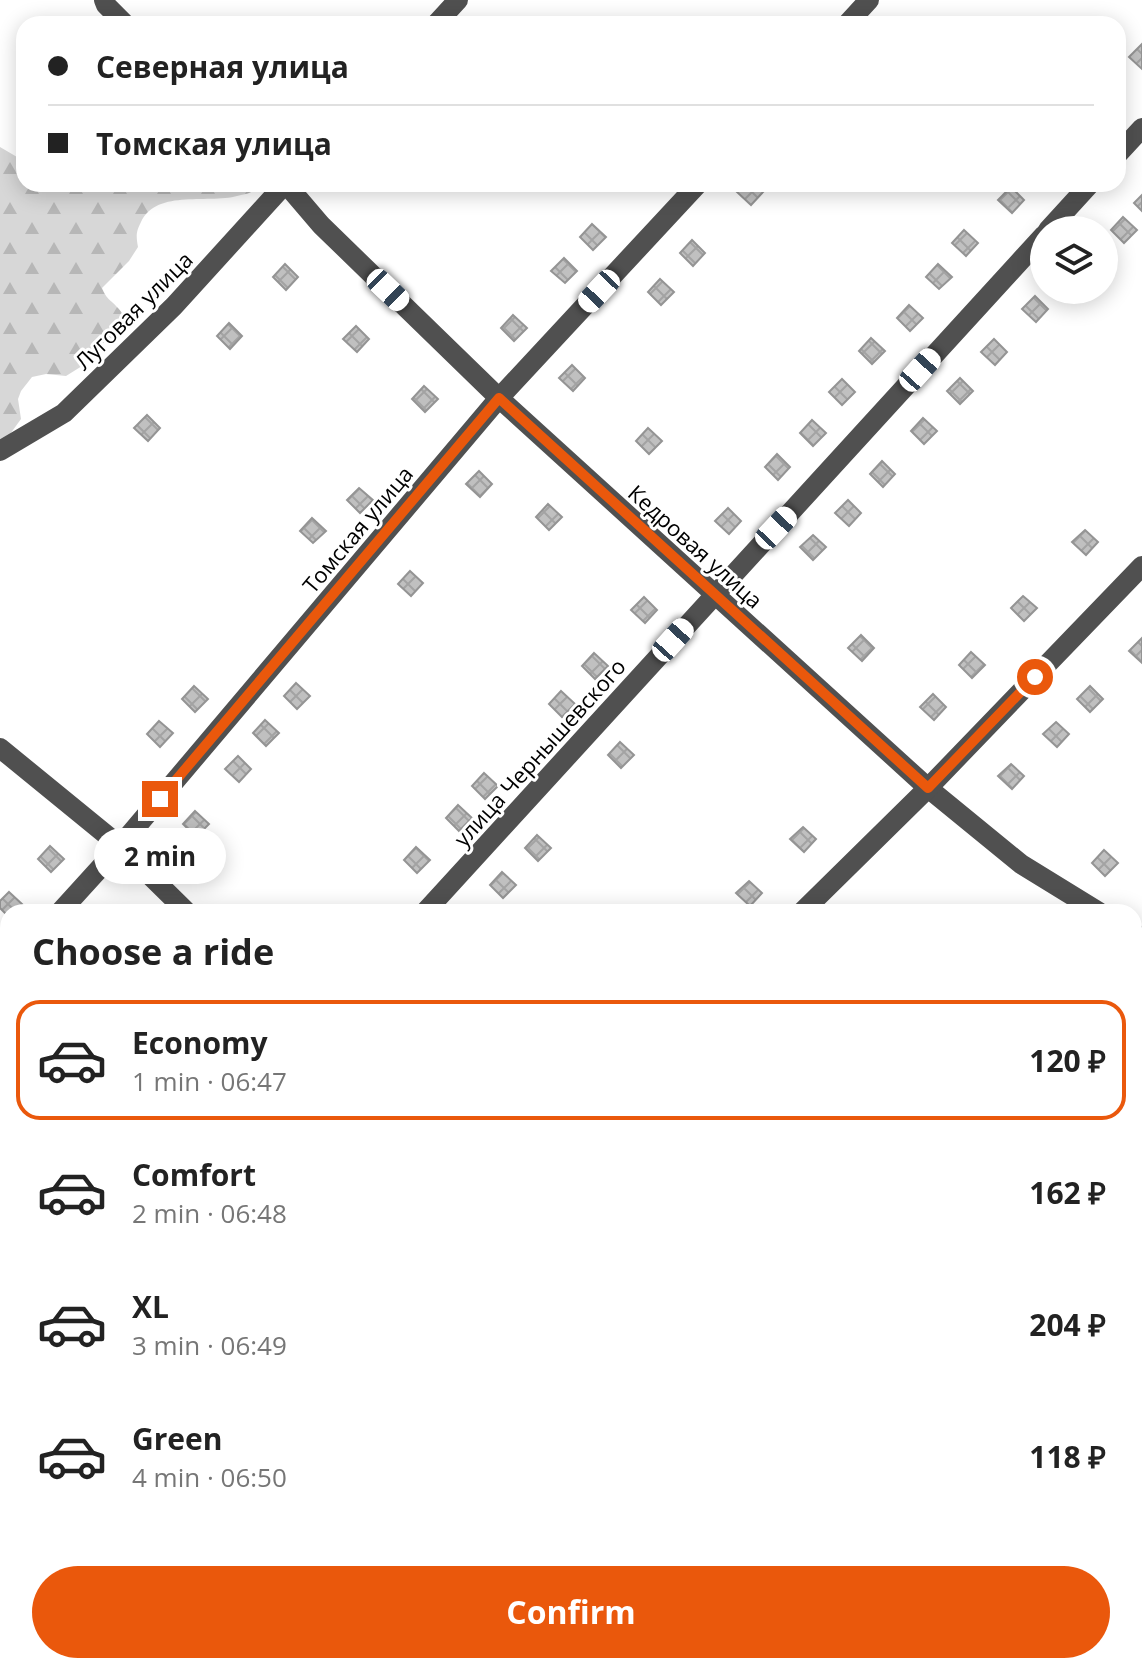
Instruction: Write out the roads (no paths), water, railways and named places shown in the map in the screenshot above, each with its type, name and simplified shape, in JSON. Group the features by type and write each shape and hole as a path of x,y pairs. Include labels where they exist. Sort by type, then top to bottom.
{"street":[{"path":"443,16 458,0"},
{"path":"854,16 869,0"},
{"path":"1126,145 1142,128"},
{"name":"Луговая улица","path":"0,451 64,413 174,306 279,192"},
{"name":"Кедровая улица","path":"293,192 321,225 499,398 928,788 1021,864 1086,904"},
{"name":"Томская улица","path":"67,904 120,846 499,398 691,192"},
{"path":"1061,216 1083,192"},
{"name":"улица Чернышевского","path":"432,904 1030,250"},
{"path":"810,904 928,788 1142,566"},
{"path":"0,748 120,846 179,904"}]}
